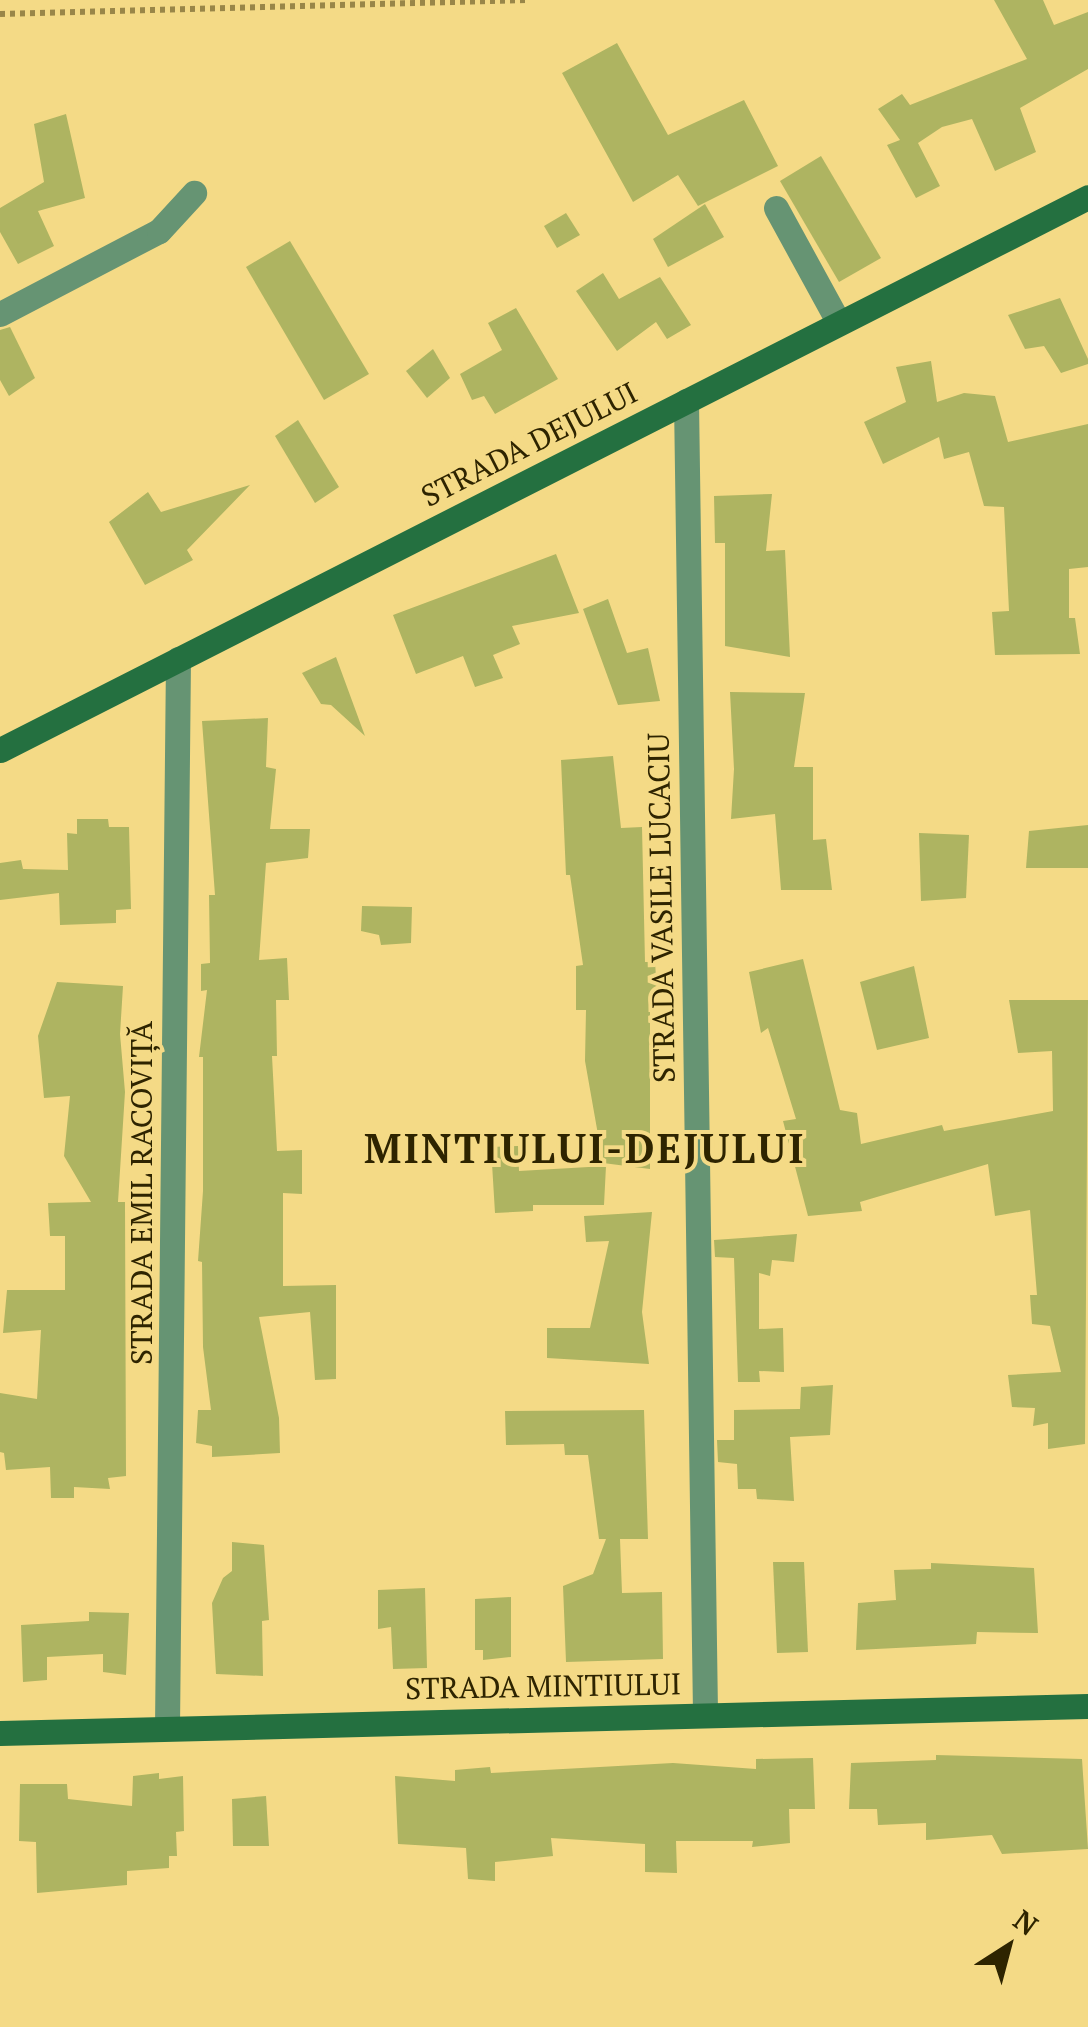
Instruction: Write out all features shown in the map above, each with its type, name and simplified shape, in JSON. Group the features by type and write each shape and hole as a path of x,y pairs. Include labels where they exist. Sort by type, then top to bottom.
{"main road":[{"name":"STRADA DEJULUI","path":"0,750 1088,197"},
{"name":"STRADA MINTIULUI","path":"0,1733 1088,1706"}],"street":[{"path":"0,314 159,231 194,193"},
{"path":"776,208 840,324"},
{"name":"STRADA VASILE LUCACIU","path":"686,402 704,1714"},
{"name":"STRADA EMIL RACOVIȚĂ","path":"167,1727 178,659"}],"path":[{"path":"0,14 527,0"}],"building":[{"path":"994,0 1043,0 1054,25 1088,12 1088,69 1020,108 1036,152 995,171 972,119 942,127 918,143 940,186 916,198 887,145 900,140 878,109 902,94 910,105 1027,59"},
{"path":"617,43 668,135 744,100 778,166 698,206 678,175 633,202 562,73"},
{"path":"66,114 85,198 38,211 54,246 18,264 0,232 0,208 44,182 34,124"},
{"path":"821,156 881,258 839,282 780,181"},
{"path":"705,204 724,237 668,267 653,239"},
{"path":"566,213 580,235 557,248 544,226"},
{"path":"290,241 369,374 324,400 246,267"},
{"path":"603,273 619,299 660,277 691,325 667,339 656,322 617,351 576,291"},
{"path":"1060,298 1088,359 1088,364 1061,373 1044,346 1025,349 1008,315"},
{"path":"516,308 558,379 495,414 484,396 472,400 460,374 502,350 488,323"},
{"path":"10,327 35,378 9,396 0,380 0,330"},
{"path":"433,349 450,378 427,398 406,371"},
{"path":"931,361 937,402 964,393 995,396 1008,442 1088,424 1088,567 1069,569 1069,618 1075,618 1080,654 995,655 992,612 1009,611 1004,507 984,506 969,452 944,459 939,437 883,464 864,422 906,402 896,367"},
{"path":"298,420 339,487 315,503 275,436"},
{"path":"250,485 187,550 193,560 145,585 109,522 148,492 161,512"},
{"path":"772,494 766,551 785,550 790,657 725,646 725,543 715,543 714,496"},
{"path":"556,554 579,613 512,626 520,644 493,655 503,678 475,687 463,656 416,674 393,615"},
{"path":"608,599 627,653 648,648 660,701 618,705 583,609"},
{"path":"336,657 365,736 331,705 321,704 302,673"},
{"path":"730,692 805,693 794,767 813,767 813,840 826,839 832,890 781,890 775,814 731,819 734,769"},
{"path":"268,718 266,767 276,769 270,829 310,829 308,858 266,863 259,960 287,958 289,1000 276,1000 277,1056 272,1056 277,1151 302,1150 302,1194 283,1193 283,1286 336,1285 336,1379 315,1380 310,1312 259,1317 279,1418 280,1453 212,1457 212,1446 196,1443 198,1410 211,1410 203,1347 202,1262 198,1261 203,1191 203,1057 199,1057 207,990 201,991 201,964 210,963 209,895 215,895 202,721"},
{"path":"613,756 621,828 642,827 645,962 655,962 657,992 650,992 650,1169 603,1163 585,1061 586,1010 576,1010 576,966 583,965 570,875 566,875 561,760"},
{"path":"77,819 108,819 109,827 129,827 131,909 116,910 116,923 60,925 59,893 0,900 0,863 21,860 23,869 68,870 67,833 77,834"},
{"path":"1088,825 1088,868 1026,868 1029,831"},
{"path":"919,833 969,835 966,898 921,901"},
{"path":"362,906 412,907 411,943 381,945 379,935 361,931"},
{"path":"803,959 840,1110 857,1113 861,1144 942,1125 944,1131 1053,1111 1052,1051 1018,1053 1009,1000 1088,1000 1085,1444 1048,1449 1048,1423 1033,1426 1035,1408 1012,1407 1008,1375 1061,1372 1050,1326 1032,1324 1030,1295 1037,1295 1030,1210 995,1216 988,1164 860,1202 862,1211 808,1216 783,1121 796,1119 768,1028 761,1033 749,972"},
{"path":"914,966 929,1038 877,1050 860,982"},
{"path":"57,982 123,986 120,1034 125,1092 118,1202 125,1202 126,1476 108,1478 110,1489 74,1487 74,1498 51,1498 50,1467 6,1470 4,1453 0,1452 0,1393 37,1399 41,1330 3,1333 7,1290 65,1290 65,1236 50,1236 48,1203 91,1202 64,1156 70,1096 44,1098 38,1036"},
{"path":"518,1146 519,1171 606,1166 604,1205 533,1205 533,1211 495,1213 491,1147"},
{"path":"652,1212 642,1312 649,1364 547,1358 547,1328 590,1328 609,1241 586,1242 584,1216"},
{"path":"797,1234 794,1262 772,1260 770,1276 759,1273 759,1329 783,1328 784,1372 759,1371 760,1382 738,1382 734,1258 715,1257 714,1240"},
{"path":"833,1385 830,1435 790,1437 794,1501 757,1499 756,1489 738,1489 737,1464 718,1462 717,1440 734,1440 734,1410 800,1409 801,1387"},
{"path":"644,1410 648,1539 620,1539 622,1593 662,1592 663,1659 566,1662 563,1586 593,1574 606,1539 599,1539 588,1455 565,1455 564,1444 506,1445 505,1411"},
{"path":"232,1542 264,1545 269,1620 262,1621 263,1676 216,1674 212,1603 223,1578 232,1571"},
{"path":"773,1562 804,1562 808,1652 777,1653"},
{"path":"931,1563 1034,1568 1038,1633 977,1632 976,1644 856,1650 858,1603 896,1600 894,1570 931,1569"},
{"path":"425,1588 427,1668 393,1669 391,1627 378,1629 378,1590"},
{"path":"511,1597 511,1657 483,1660 483,1650 475,1650 475,1599"},
{"path":"89,1612 129,1613 126,1675 103,1672 103,1654 47,1657 47,1680 23,1682 21,1625 89,1621"},
{"path":"936,1755 1082,1759 1088,1849 1002,1854 992,1835 926,1840 926,1823 878,1825 877,1809 849,1809 851,1763 936,1760"},
{"path":"813,1758 815,1809 789,1809 790,1843 752,1847 753,1841 676,1841 677,1873 645,1872 645,1844 551,1838 553,1856 495,1862 495,1881 468,1879 466,1848 398,1844 395,1776 455,1781 455,1770 490,1767 491,1773 673,1763 756,1769 756,1759"},
{"path":"159,1773 159,1779 183,1776 184,1831 176,1832 177,1856 169,1856 169,1868 127,1871 127,1885 37,1893 36,1842 19,1841 20,1784 67,1784 68,1799 132,1806 133,1776"},
{"path":"266,1796 269,1846 233,1846 232,1799"}],"district":[{"name":"MINTIULUI-DEJULUI","path":"585,1148"}]}
